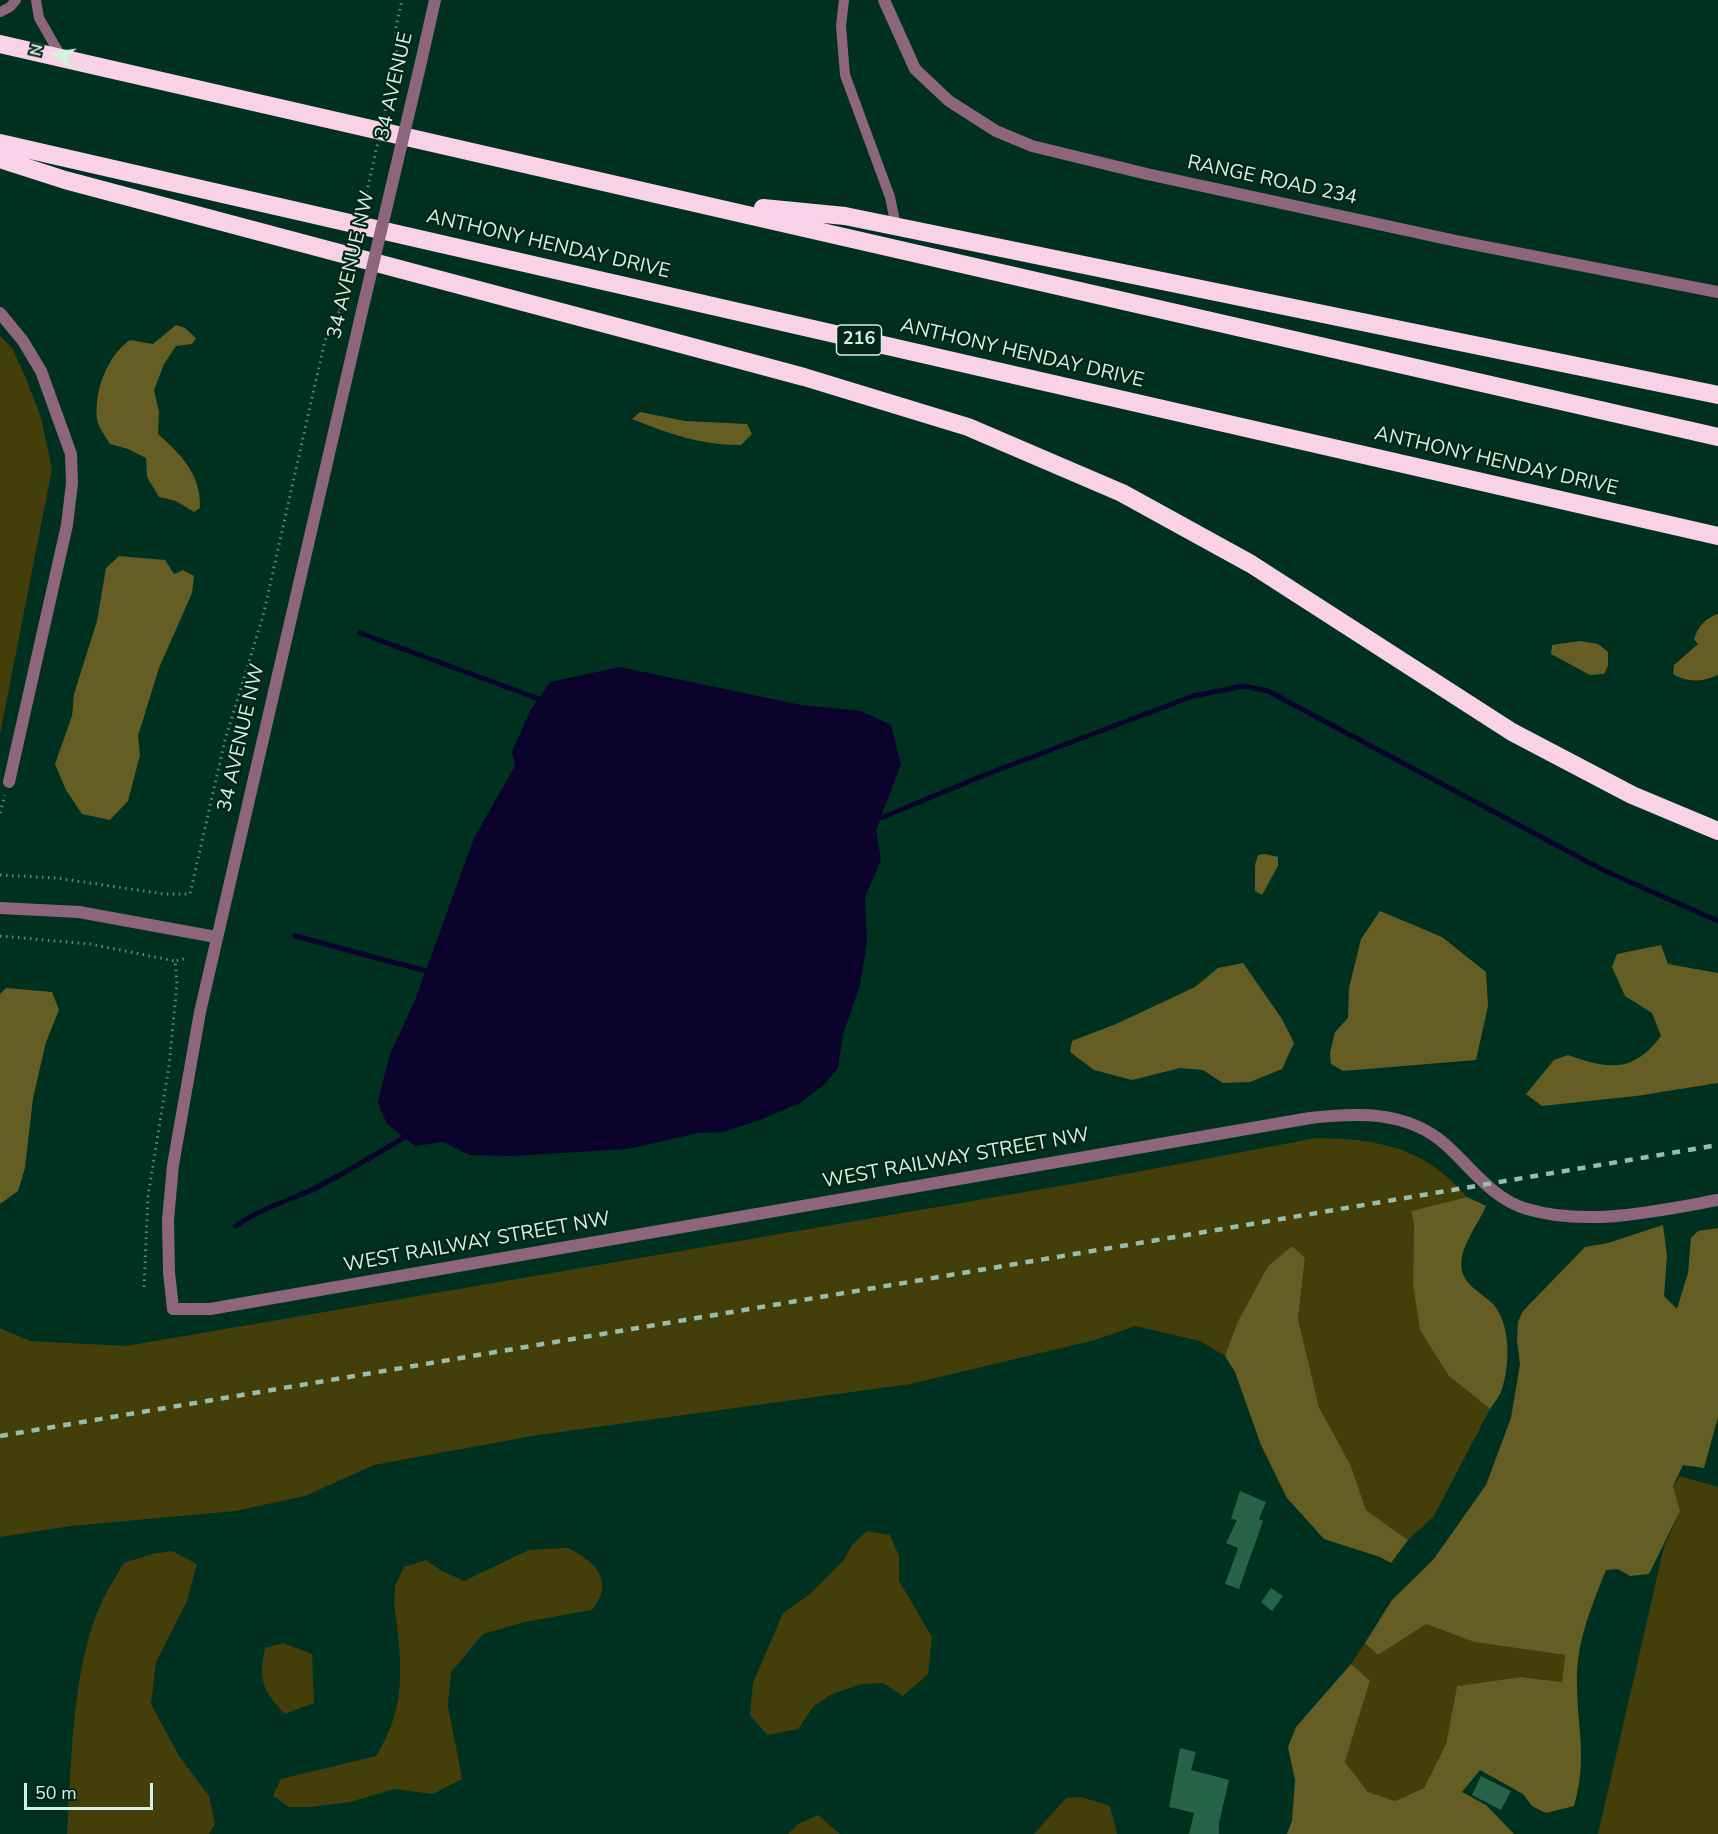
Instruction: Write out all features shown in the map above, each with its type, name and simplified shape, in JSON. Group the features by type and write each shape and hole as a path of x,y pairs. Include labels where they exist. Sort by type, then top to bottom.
{"highway":[{"path":"0,44 1718,437"},
{"name":"ANTHONY HENDAY DRIVE","path":"0,143 1718,536"},
{"path":"0,159 65,180 804,377 968,427 1122,493 1251,564 1512,732 1632,795 1718,831"},
{"path":"689,201 845,216 1718,395"}],"street":[{"name":"34 AVENUE","path":"392,181 435,0"},
{"name":"RANGE ROAD 234","path":"884,0 915,69 949,101 996,131 1032,146 1147,174 1461,242 1718,292"},
{"name":"34 AVENUE NW","path":"173,1309 168,1230 173,1165 200,1012 392,181"},
{"path":"0,313 24,341 41,371 71,454 72,483 67,525 9,782"},
{"path":"0,908 88,913 216,937"},
{"name":"WEST RAILWAY STREET NW","path":"173,1309 210,1309 1298,1120 1344,1114 1382,1115 1419,1128 1444,1143 1485,1185 1525,1209 1565,1216 1605,1216 1718,1200"}],"lane":[{"path":"0,12 10,7 16,0"},
{"path":"36,0 39,18 62,58"},
{"path":"844,0 841,26 845,75 890,196 896,226"}],"path":[{"path":"0,875 65,879 164,894 190,894 225,740 264,616 324,340 340,310 397,58 396,27 402,0"},
{"path":"0,813 9,782"},
{"path":"0,936 90,944 175,961 188,958"},
{"path":"144,1287 148,1196 169,1066 177,982 175,961"}],"shaded area":[{"path":"176,325 185,328 196,338 192,344 176,346 164,364 154,390 159,412 158,434 182,458 193,475 197,485 200,508 194,512 176,501 159,497 147,477 146,458 128,449 110,444 100,429 97,419 100,386 115,355 130,340 153,344"},
{"path":"0,336 12,348 25,376 41,418 52,469 0,734"},
{"path":"640,412 685,421 747,424 752,434 741,445 699,441 632,419"},
{"path":"119,556 165,560 174,574 183,570 194,576 192,593 159,668 138,736 140,755 128,801 110,820 82,814 66,790 55,764 72,716 74,694 97,621 106,568"},
{"path":"1718,614 1718,675 1696,680 1684,679 1673,674 1674,665 1698,644 1694,639 1700,627 1709,618"},
{"path":"1580,641 1598,644 1608,652 1608,666 1604,674 1590,675 1551,654 1552,645"},
{"path":"620,667 801,705 861,711 891,725 901,764 876,830 881,860 865,897 867,941 860,985 843,1034 838,1068 824,1085 800,1103 760,1120 723,1132 698,1133 628,1149 512,1156 470,1155 443,1142 415,1146 387,1124 378,1103 391,1052 415,1000 474,838 515,766 512,752 530,711 550,682"},
{"path":"1258,855 1278,857 1278,866 1262,895 1255,891 1255,865"},
{"path":"1380,911 1442,937 1486,972 1488,1006 1476,1060 1343,1071 1331,1064 1330,1053 1335,1032 1348,1018 1349,988 1361,939"},
{"path":"1661,945 1668,964 1718,973 1718,1083 1636,1096 1542,1106 1526,1094 1554,1060 1568,1055 1596,1063 1619,1065 1640,1057 1661,1036 1652,1013 1625,996 1612,967 1617,954"},
{"path":"1243,963 1282,1019 1294,1043 1282,1069 1250,1082 1223,1083 1203,1070 1180,1068 1132,1080 1094,1070 1070,1052 1072,1041 1116,1024 1195,987 1218,968"},
{"path":"6,988 52,992 59,1010 46,1042 33,1098 25,1168 18,1191 0,1204 0,994"},
{"path":"1316,1138 1360,1141 1399,1149 1434,1167 1451,1180 1467,1197 1411,1211 1414,1225 1413,1284 1449,1376 1490,1409 1434,1516 1408,1540 1366,1510 1351,1466 1319,1407 1298,1319 1305,1259 1292,1246 1268,1266 1237,1323 1225,1356 1200,1341 1135,1326 1095,1340 910,1384 538,1435 374,1465 305,1496 235,1511 71,1526 0,1537 0,1328 30,1341 126,1346 1089,1181"},
{"path":"1467,1197 1486,1206 1463,1251 1461,1266 1463,1273 1470,1285 1499,1312 1506,1333 1505,1379 1500,1394 1490,1409 1449,1376 1420,1330 1413,1284 1414,1225 1411,1211"},
{"path":"1663,1225 1667,1256 1664,1296 1677,1309 1688,1273 1691,1238 1698,1231 1718,1228 1718,1417 1704,1468 1683,1465 1673,1486 1680,1511 1649,1574 1630,1576 1618,1569 1606,1570 1595,1597 1582,1639 1577,1667 1581,1758 1574,1806 1546,1813 1532,1806 1523,1794 1480,1770 1462,1792 1486,1805 1514,1834 1287,1834 1292,1821 1295,1780 1288,1747 1296,1727 1351,1664 1370,1681 1345,1762 1368,1792 1395,1801 1424,1788 1446,1744 1457,1686 1521,1677 1562,1682 1565,1655 1474,1642 1426,1624 1378,1655 1365,1643 1392,1600 1433,1560 1486,1485 1511,1418 1520,1364 1517,1340 1518,1322 1523,1311 1585,1247 1608,1243"},
{"path":"1292,1246 1305,1258 1298,1319 1319,1407 1351,1466 1366,1510 1408,1540 1391,1563 1380,1557 1324,1539 1287,1498 1261,1445 1235,1372 1225,1356 1237,1323 1268,1266"},
{"path":"1680,1476 1718,1487 1718,1834 1598,1834 1664,1547 1680,1511 1673,1486"},
{"path":"867,1531 890,1535 899,1556 899,1581 932,1637 928,1674 903,1696 883,1683 861,1684 830,1695 813,1707 798,1729 767,1735 750,1715 753,1683 783,1613 809,1595 843,1561 853,1544"},
{"path":"568,1548 587,1560 599,1573 602,1590 592,1610 524,1622 483,1634 451,1672 448,1706 462,1779 433,1794 394,1789 350,1802 311,1807 289,1807 273,1796 281,1779 376,1756 387,1737 394,1718 400,1681 399,1643 394,1602 395,1586 404,1567 426,1560 442,1571 464,1581 529,1550"},
{"path":"172,1551 197,1564 187,1601 156,1662 151,1704 179,1756 209,1796 215,1824 209,1834 67,1834 75,1714 92,1626 103,1599 124,1563 152,1554"},
{"path":"1426,1624 1474,1642 1565,1655 1562,1682 1521,1677 1457,1686 1446,1744 1424,1788 1395,1801 1368,1792 1345,1762 1370,1682 1351,1664 1365,1643 1378,1655"},
{"path":"283,1643 312,1654 314,1703 285,1714 267,1692 262,1677 265,1648"},
{"path":"1081,1797 1110,1806 1117,1834 1034,1834 1066,1798"},
{"path":"818,1815 840,1834 788,1834 798,1824"}],"building":[{"path":"1240,1491 1266,1502 1259,1519 1263,1521 1239,1589 1225,1584 1238,1548 1226,1543 1237,1520 1231,1519"},
{"path":"1271,1588 1283,1596 1272,1611 1261,1602"},
{"path":"1180,1748 1196,1752 1191,1770 1229,1780 1219,1823 1219,1834 1189,1834 1194,1813 1169,1807"},
{"path":"1481,1776 1511,1791 1501,1810 1472,1795"}],"waterway":[{"path":"360,633 539,699"},
{"path":"881,818 982,776 1193,696 1244,686 1268,691 1603,870 1718,921"},
{"path":"295,936 426,971"},
{"path":"236,1226 262,1211 332,1179 403,1138"}],"railway":[{"path":"0,1436 1718,1145"}]}
